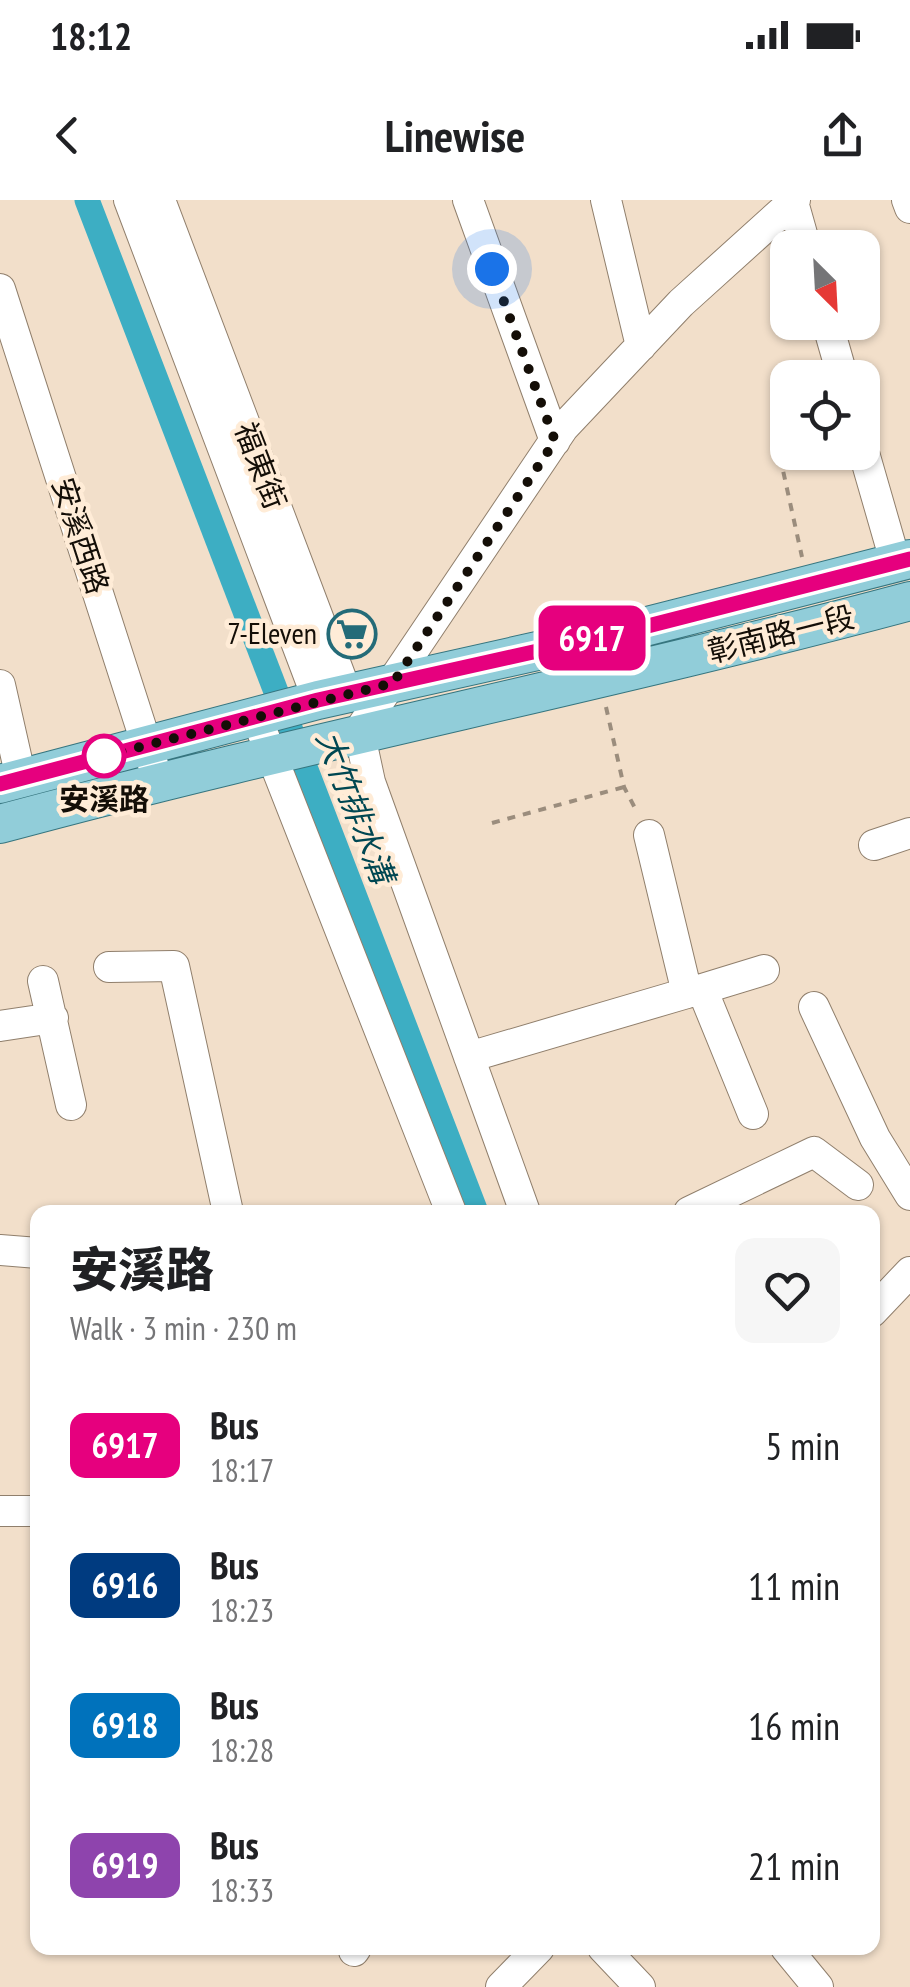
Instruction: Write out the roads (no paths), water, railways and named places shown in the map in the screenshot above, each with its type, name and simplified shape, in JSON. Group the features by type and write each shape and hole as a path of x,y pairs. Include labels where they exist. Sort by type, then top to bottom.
{"main road":[{"name":"彰南路一段","path":"11,781 332,697 903,562"},
{"name":"彰南路一段","path":"0,824 270,753 599,678 910,601"},
{"path":"332,697 341,736"}],"street":[{"name":"福東街","path":"130,200 201,348 332,697"},
{"name":"福東街","path":"160,200 201,348"},
{"path":"468,200 555,441"},
{"path":"606,200 641,346"},
{"path":"907,200 910,208"},
{"path":"522,1205 370,782 341,736 393,683 555,441 641,346 681,303 794,201 801,230"},
{"name":"安溪西路","path":"0,289 6,330 159,783"},
{"path":"870,470 903,562"},
{"path":"0,685 11,781"},
{"path":"256,716 448,1205"},
{"path":"874,845 910,833"},
{"path":"649,835 695,991 753,1114"},
{"path":"109,967 174,966 226,1205"},
{"path":"469,1057 764,970"},
{"path":"44,981 71,1105"},
{"path":"814,1006 875,1138 910,1194"},
{"path":"0,1026 53,1018"},
{"path":"704,1205 814,1152 858,1185"},
{"path":"0,1250 30,1252"},
{"path":"880,1304 910,1272"},
{"path":"0,1511 30,1511"},
{"path":"501,1987 532,1955"},
{"path":"610,1955 640,1987"},
{"path":"792,1955 818,1987"}],"waterway":[{"name":"大竹排水溝","path":"87,200 473,1205"}],"place":[{"name":"7-Eleven","path":"352,634"},
{"name":"安溪路","path":"104,756"}]}
